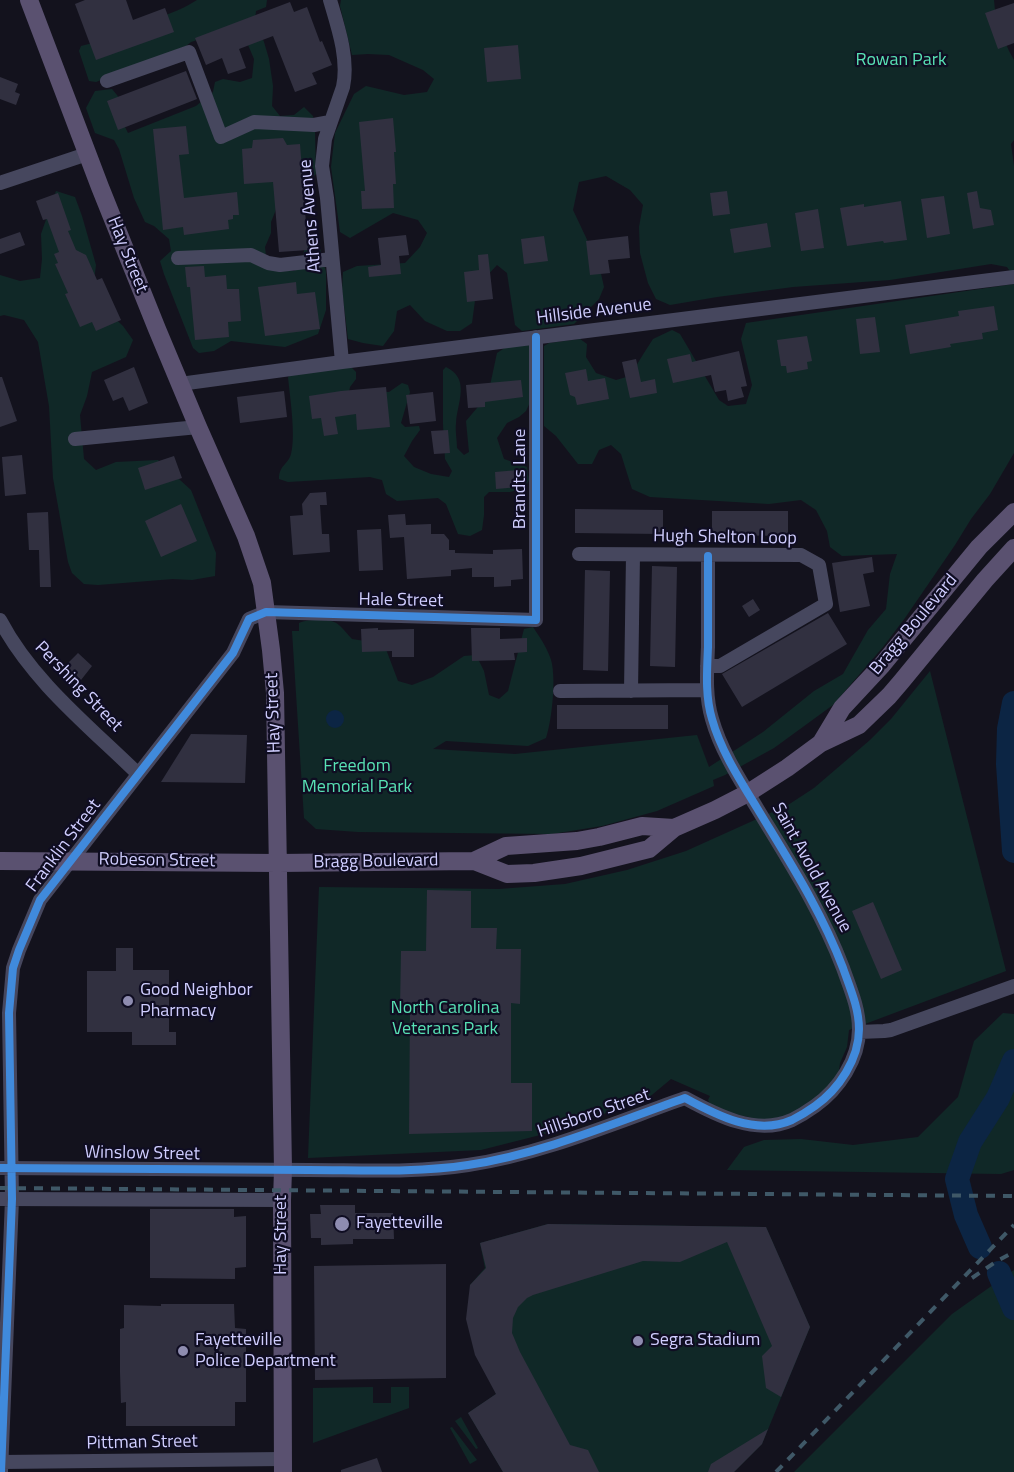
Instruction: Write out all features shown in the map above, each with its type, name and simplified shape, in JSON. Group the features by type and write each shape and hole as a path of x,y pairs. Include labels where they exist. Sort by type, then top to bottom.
{"main road":[{"name":"Hay Street","path":"28,0 87,154 180,384 246,536 262,583 272,650 275,693 284,1170 282,1200 283,1465"},
{"name":"Bragg Boulevard","path":"821,743 842,708 882,665 979,547 1014,512"},
{"name":"Bragg Boulevard","path":"278,863 474,861 507,874 558,870 649,849 674,828 748,793 821,743 859,725 889,696 1014,549"},
{"name":"Bragg Boulevard","path":"474,861 506,846 576,841 642,826 674,828"},
{"name":"Robeson Street","path":"0,861 278,863"}],"street":[{"name":"Athens Avenue","path":"330,0 344,59 345,79 330,122 322,166 342,362"},
{"path":"107,81 189,52 221,137 254,122 314,124 330,122"},
{"path":"0,183 87,154"},
{"path":"178,258 251,255 268,263 280,265 332,259"},
{"name":"Hillside Avenue","path":"180,384 1014,277"},
{"name":"Brandts Lane","path":"536,337 536,620"},
{"path":"75,439 198,427"},
{"name":"Hugh Shelton Loop","path":"579,555 801,555 819,565 826,604 720,666 707,666"},
{"name":"Hugh Shelton Loop","path":"631,690 633,555"},
{"name":"Saint Avold Avenue","path":"708,556 707,690 712,719 733,767 826,926 855,1000 859,1032"},
{"name":"Hale Street","path":"266,612 536,620"},
{"name":"Franklin Street","path":"1,1467 9,1012 14,968 19,950 40,900 233,653 249,619 266,612"},
{"name":"Pershing Street","path":"0,620 17,650 56,695 138,774"},
{"path":"560,691 707,690"},
{"path":"859,1032 891,1030 1014,986"},
{"name":"Hillsboro Street","path":"284,1170 417,1170 495,1160 567,1140 685,1098 715,1114 736,1121 760,1126 777,1125 806,1112 824,1099 837,1085 851,1063 859,1032"},
{"name":"Winslow Street","path":"6,1168 284,1170"},
{"path":"6,1199 282,1200"},
{"name":"Pittman Street","path":"1,1467 120,1461 283,1465"}],"green space":[{"path":"197,0 267,0 266,7 256,11 255,20 269,59 273,86 272,106 280,116 294,115 304,107 313,116 316,174 293,189 279,202 265,247 267,265 277,271 294,271 303,257 305,245 313,242 319,244 326,272 326,310 318,334 285,347 231,341 214,351 199,353 193,348 160,261 171,251 169,239 154,226 145,222 134,198 119,149 114,140 95,133 86,108 95,91 112,89 121,100 128,133 196,106 213,92 215,82 223,79 240,82 252,78 254,59 240,26 191,42 96,82 89,81 79,51 81,46 130,30"},
{"name":"Rowan Park","path":"341,0 994,0 996,21 1014,60 1014,140 1011,144 1014,166 1014,277 1007,267 991,264 890,280 793,287 670,305 656,299 648,283 640,253 639,227 643,205 630,190 606,176 579,182 573,210 599,265 604,287 599,299 574,324 522,331 515,325 507,273 497,265 484,279 476,293 472,323 460,331 447,331 425,321 410,305 397,311 394,331 383,346 348,339 342,290 343,272 357,266 405,263 420,247 427,233 418,220 393,213 350,238 340,232 331,167 335,133 354,94 366,86 404,95 427,92 434,79 423,70 389,55 352,55 340,6"},
{"path":"56,191 75,197 96,265 93,289 104,308 123,326 133,340 126,357 92,372 80,415 84,459 96,470 116,462 158,460 191,490 216,553 215,576 192,580 173,579 98,585 84,584 72,573 53,478 49,406 38,342 24,320 0,316 0,275 20,281 40,278 41,234"},
{"name":"Freedom Memorial Park","path":"1014,284 1014,453 990,494 905,618 833,705 774,748 713,780 714,786 657,811 602,826 552,834 358,832 316,829 304,818 292,631 299,631 299,623 314,620 330,621 338,624 352,639 384,644 398,681 412,685 433,677 464,656 476,655 484,671 489,695 499,699 508,691 524,629 533,627 552,665 553,697 546,738 528,746 446,741 433,749 515,754 697,735 709,767 763,732 814,691 843,674 868,630 886,609 890,574 897,554 842,556 830,547 827,531 816,510 801,500 769,504 650,497 632,489 621,454 611,445 599,450 592,464 578,464 556,436 544,426 544,346 549,343 580,339 587,344 586,357 596,373 616,380 630,376 653,339 672,330 680,334 719,400 728,406 746,404 752,385 741,339 746,323"},
{"path":"525,343 531,345 531,400 526,411 507,423 497,438 504,459 527,467 529,480 525,488 510,492 489,492 484,497 482,530 470,536 458,534 446,504 438,498 397,501 386,494 382,480 370,477 288,482 279,479 280,471 291,454 293,437 288,377 296,372 352,368 356,372 356,379 350,387 348,397 372,392 389,392 402,383 408,385 410,392 401,423 405,427 419,426 420,430 404,456 414,467 431,474 449,477 452,471 445,459 443,370 446,367 454,372 460,385 456,432 457,448 464,455 469,452 466,421 488,395 497,353 506,347"},
{"name":"North Carolina Veterans Park","path":"930,671 1006,971 849,1030 837,1085 806,1112 760,1126 749,1117 733,1114 710,1104 708,1100 710,1096 671,1079 647,1099 552,1132 481,1150 308,1158 319,887 499,889 565,884 627,870 686,851 788,805 814,788 891,719"},
{"path":"1003,1013 1014,1014 1014,1170 1001,1174 727,1170 744,1147 764,1140 801,1139 853,1145 918,1137 958,1097 974,1041"},
{"name":"Segra Stadium","path":"548,1224 766,1227 810,1327 762,1444 734,1472 503,1472 468,1413 496,1394 470,1285 485,1268 480,1243"},
{"path":"1014,1270 1014,1472 794,1472 952,1314"},
{"path":"373,1387 373,1403 391,1403 391,1387 409,1387 409,1408 313,1443 313,1388"},
{"path":"461,1417 478,1448 476,1449 455,1421"},
{"path":"452,1427 477,1460 470,1464 450,1428"}],"water":[{"path":"335,710 341,713 344,719 341,725 335,728 329,725 326,719 329,713"}],"building":[{"path":"85,0 126,0 133,20 165,8 174,32 96,60 75,4"},
{"path":"290,2 294,12 307,7 320,42 322,41 332,65 312,73 317,84 295,92 273,36 239,49 246,68 228,74 222,58 206,65 195,38"},
{"path":"1014,3 1014,43 998,49 985,13"},
{"path":"518,45 521,79 487,82 484,48"},
{"path":"186,71 197,99 118,130 107,101"},
{"path":"0,77 18,84 15,92 20,94 16,105 0,99"},
{"path":"393,118 396,152 394,152 396,184 393,184 394,208 362,209 361,191 365,191 359,122"},
{"path":"186,126 189,154 179,155 184,198 237,192 239,215 233,215 233,219 228,220 229,229 184,235 183,227 163,230 153,129"},
{"path":"283,138 287,145 300,144 308,250 279,252 273,182 244,184 242,149 252,148 253,140"},
{"path":"727,191 730,214 713,216 710,193"},
{"path":"977,191 980,208 991,210 994,225 973,229 967,193"},
{"path":"58,193 71,230 68,231 76,250 86,255 97,280 102,278 121,320 96,331 92,322 80,327 55,264 58,263 54,254 59,252 47,219 43,220 36,201"},
{"path":"944,196 950,234 927,238 921,199"},
{"path":"901,201 907,240 847,246 840,208"},
{"path":"818,209 824,248 801,251 795,213"},
{"path":"767,223 771,247 734,253 730,229"},
{"path":"20,232 25,245 0,254 0,239"},
{"path":"406,235 409,255 399,256 401,274 369,277 368,267 381,265 378,238"},
{"path":"544,236 548,261 524,264 521,239"},
{"path":"628,236 630,258 608,260 610,273 590,275 586,241"},
{"path":"488,254 493,299 467,302 464,272 479,270 478,255"},
{"path":"204,266 205,277 226,275 227,289 239,289 241,321 228,322 229,337 195,340 190,287 187,287 185,267"},
{"path":"296,282 297,294 315,292 320,329 265,336 258,287"},
{"path":"994,306 998,330 982,333 983,339 910,354 905,325 959,316 958,311"},
{"path":"875,317 880,352 860,354 856,319"},
{"path":"807,336 812,361 807,362 808,369 787,373 786,366 781,366 777,340"},
{"path":"739,351 747,386 741,387 744,397 728,401 726,390 715,392 711,375 673,383 667,359 690,354 692,362"},
{"path":"636,359 641,382 655,379 657,393 630,398 622,362"},
{"path":"134,367 148,403 129,411 123,397 113,401 104,380"},
{"path":"586,369 588,381 605,378 609,399 577,405 575,397 570,395 565,373"},
{"path":"0,377 2,377 17,421 0,427"},
{"path":"521,380 523,397 485,402 485,407 468,408 466,385"},
{"path":"386,387 390,427 357,430 356,414 335,417 338,434 324,436 321,418 312,419 309,396"},
{"path":"284,391 287,417 240,423 237,397"},
{"path":"433,392 436,421 410,424 406,395"},
{"path":"448,430 450,453 434,454 431,431"},
{"path":"22,455 26,494 5,496 2,457"},
{"path":"174,456 182,478 145,490 138,468"},
{"path":"518,470 519,487 496,489 495,472"},
{"path":"326,492 327,505 320,505 322,534 329,534 330,552 293,555 290,516 303,515 302,504 310,493"},
{"path":"181,504 197,541 161,557 145,521"},
{"path":"575,509 663,510 663,534 575,533"},
{"path":"712,511 788,511 788,536 712,535"},
{"path":"48,512 51,587 40,587 39,550 29,550 27,513"},
{"path":"405,514 406,525 431,524 431,534 444,534 449,540 449,550 455,550 455,553 493,554 493,550 522,549 523,579 511,580 511,586 494,587 494,577 472,577 472,568 451,570 451,576 407,579 404,537 390,538 388,515"},
{"path":"381,529 383,570 359,571 357,530"},
{"path":"872,557 874,572 863,574 870,606 840,612 832,563"},
{"path":"652,566 677,567 675,667 650,666"},
{"path":"585,570 610,571 608,671 583,670"},
{"path":"753,599 760,610 749,617 742,606"},
{"path":"828,613 847,644 742,707 722,674"},
{"path":"378,628 378,630 414,629 414,657 392,657 392,651 362,652 361,629"},
{"path":"471,628 500,628 500,639 527,638 527,652 514,653 515,660 472,661"},
{"path":"78,653 92,666 81,680 65,666"},
{"path":"557,705 668,705 668,729 557,729"},
{"path":"191,734 247,735 245,783 161,782"},
{"path":"427,890 471,891 471,928 497,928 496,949 521,949 520,1004 511,1003 511,1083 532,1083 532,1131 409,1134 410,1008 400,1008 401,951 426,951"},
{"path":"873,902 902,970 881,979 852,911"},
{"name":"Good Neighbor Pharmacy","path":"116,948 133,948 133,970 169,970 169,1032 176,1032 176,1045 132,1045 132,1032 87,1032 87,971 116,971"},
{"path":"320,1205 355,1205 355,1213 393,1213 394,1239 353,1239 353,1244 321,1245 321,1238 311,1238 310,1214 321,1214"},
{"path":"150,1209 234,1209 234,1217 246,1216 246,1267 235,1268 235,1279 150,1278"},
{"path":"548,1224 766,1227 810,1327 781,1397 766,1388 762,1356 772,1346 727,1242 680,1262 643,1261 533,1295 518,1307 513,1318 512,1333 520,1352 570,1445 588,1450 599,1472 503,1472 468,1413 496,1394 475,1355 466,1319 470,1285 486,1268 480,1243"},
{"path":"446,1264 446,1378 315,1380 314,1266"},
{"name":"Fayetteville Police Department","path":"161,1304 234,1304 235,1328 246,1329 246,1402 235,1402 235,1426 126,1426 126,1402 121,1403 120,1372 120,1329 124,1328 124,1305 161,1306"},
{"path":"768,1429 762,1444 734,1472 708,1472 711,1464"},
{"path":"377,1458 382,1472 341,1472 341,1470"}],"waterway":[{"path":"1014,703 1009,729 1008,764 1014,851"},
{"path":"980,1247 966,1215 957,1179 970,1142 998,1098 1014,1061"},
{"path":"999,1273 1014,1308"}],"railway":[{"path":"0,1188 1014,1196"},
{"path":"776,1472 1014,1225"},
{"path":"972,1278 1014,1252"}],"cycle path":[{"path":"1,1472 12,1199 9,1013 13,968 40,900 233,653 249,619 266,612 536,620 536,337"},
{"path":"0,1168 369,1171 448,1168 496,1160 550,1146 685,1098 723,1117 750,1125 764,1126 792,1120 824,1099 846,1072 855,1051 859,1029 854,998 815,906 732,765 716,731 707,692 708,556"}],"place":[{"name":"Good Neighbor Pharmacy","path":"128,1001"},
{"name":"Fayetteville","path":"342,1224"},
{"name":"Segra Stadium","path":"638,1341"},
{"name":"Fayetteville Police Department","path":"183,1351"}]}
